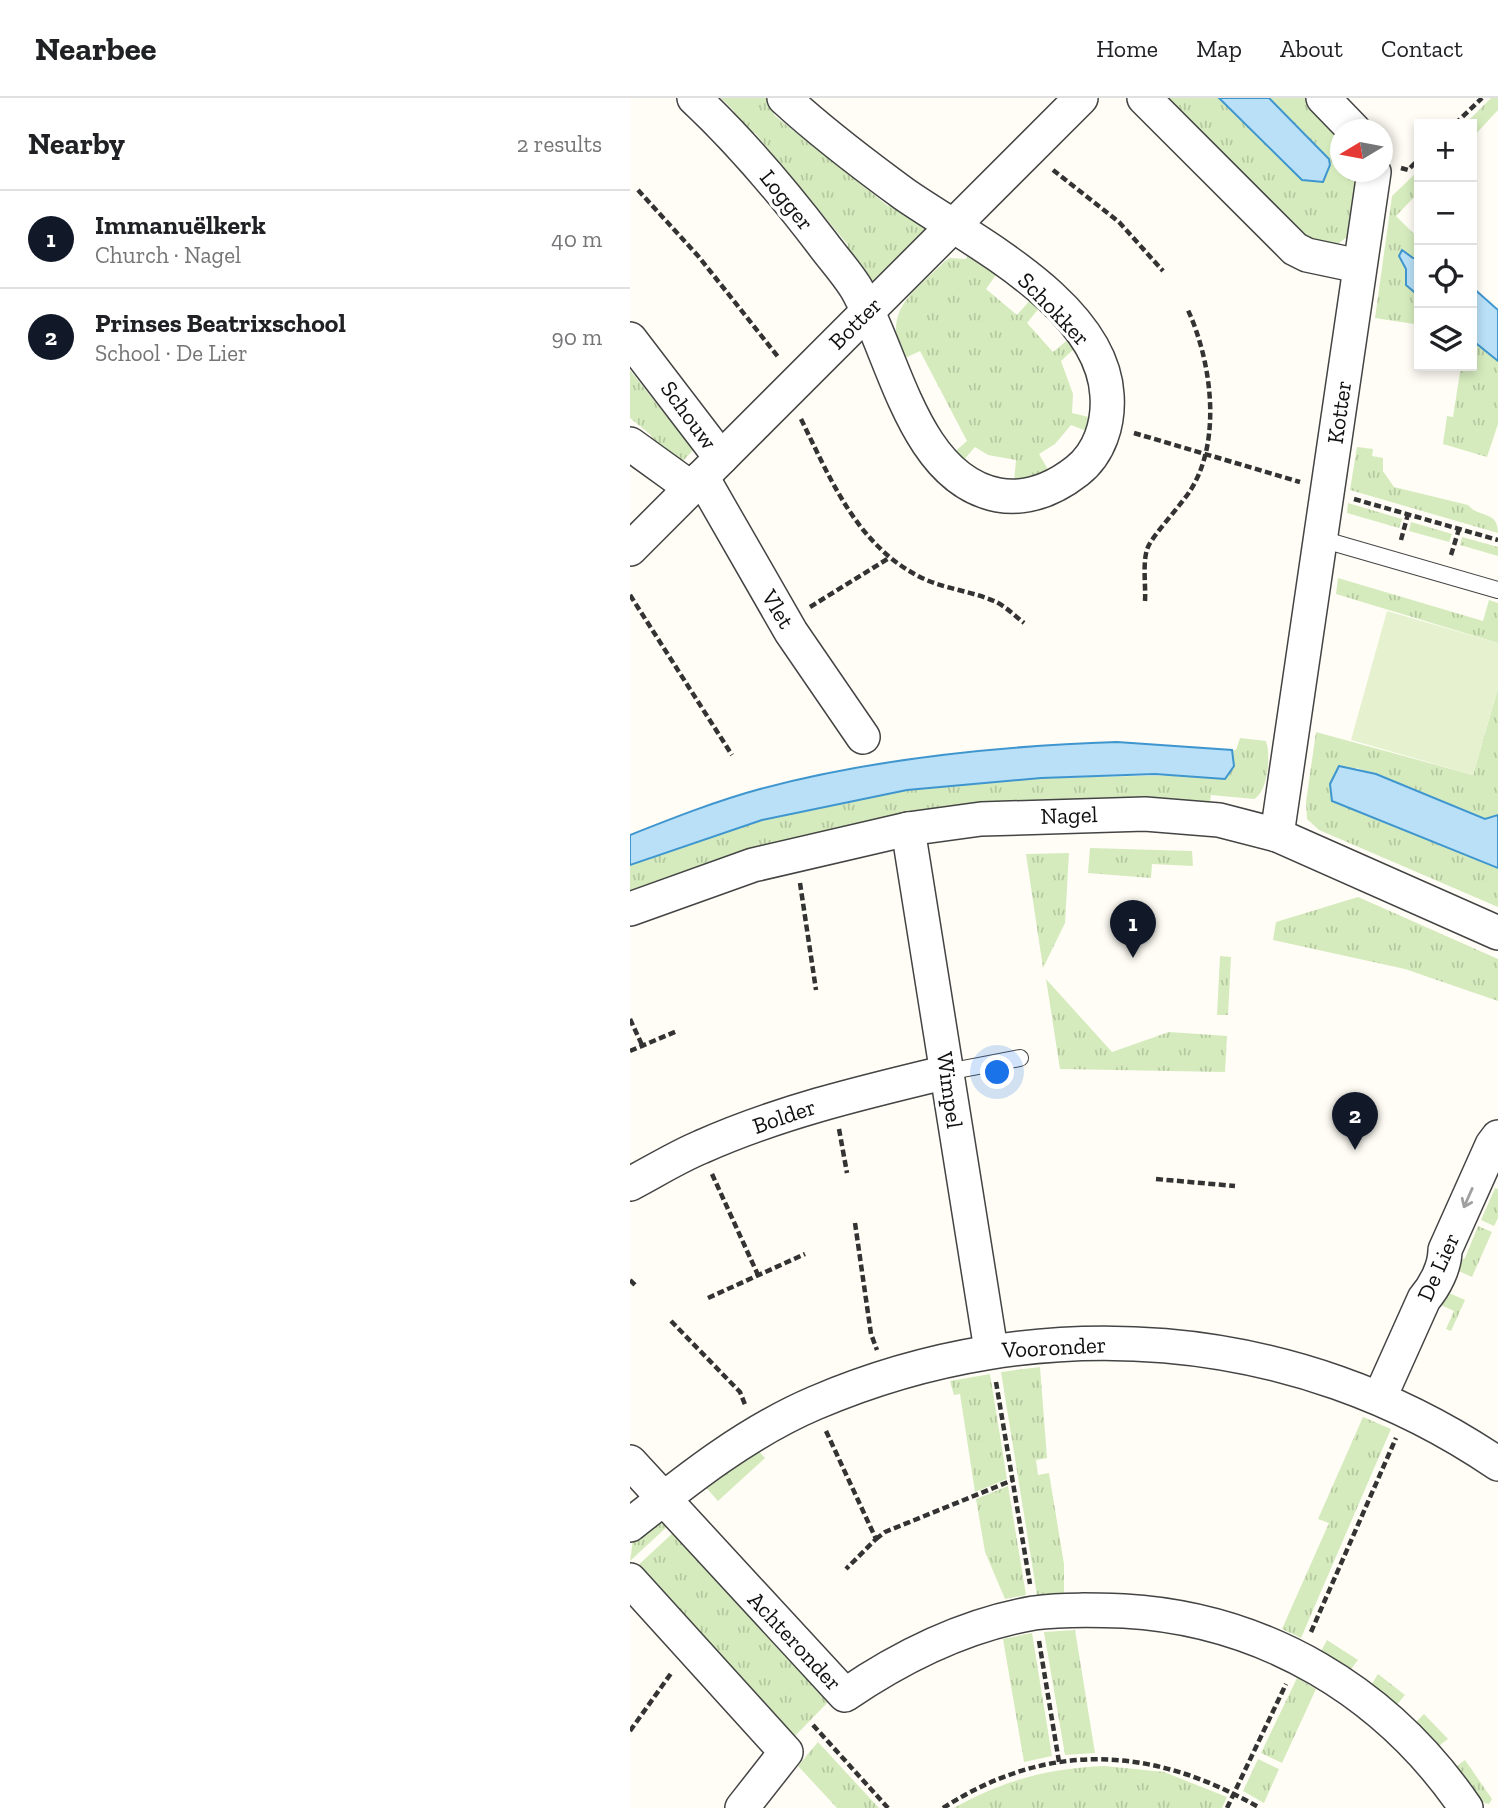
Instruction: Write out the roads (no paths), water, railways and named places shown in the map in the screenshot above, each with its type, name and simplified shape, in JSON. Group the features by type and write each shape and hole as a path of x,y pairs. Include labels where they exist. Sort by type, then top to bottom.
{"street":[{"name":"Logger","path":"694,98 758,164 795,209 856,288 867,313"},
{"path":"784,98 879,175 953,226"},
{"name":"Botter","path":"630,549 1081,98"},
{"path":"1144,98 1295,249 1307,255 1359,265"},
{"path":"1323,98 1343,119"},
{"name":"Kotter","path":"1277,835 1372,182"},
{"name":"Schokker","path":"867,313 936,458 965,484 1003,495 1044,491 1083,466 1095,449 1105,425 1108,409 1105,376 1081,332 1025,276 953,226"},
{"name":"Schouw","path":"630,340 677,397 704,474"},
{"name":"Schouw","path":"630,444 704,474"},
{"name":"Vlet","path":"704,474 785,622 863,737"},
{"name":"Nagel","path":"630,909 752,865 908,829 981,819 1145,814 1219,820 1277,835 1498,933"},
{"name":"Wimpel","path":"908,829 990,1350"},
{"name":"Bolder","path":"630,1184 700,1147 834,1100 947,1072"},
{"name":"De Lier","path":"1394,1405 1446,1250 1492,1144 1498,1137"},
{"name":"Vooronder","path":"630,1525 722,1453 813,1403 938,1360 990,1350 1059,1344 1146,1343 1225,1352 1287,1366 1394,1405 1469,1444 1498,1464"},
{"name":"Achteronder","path":"630,1462 845,1695 884,1669 923,1648 988,1625 1035,1613 1110,1610 1168,1615 1249,1636 1300,1657 1348,1686 1396,1724 1466,1808"},
{"path":"630,1580 786,1752 742,1808"}],"lane":[{"path":"1321,539 1498,590"},
{"path":"947,1072 1020,1058"}],"water":[{"path":"1219,98 1269,98 1329,159 1330,165 1323,182 1302,180"},
{"path":"1402,250 1414,258 1414,292 1406,285 1406,269 1399,256"},
{"path":"1477,291 1498,310 1498,361 1477,344"},
{"path":"1117,742 1232,750 1234,766 1225,779 1155,774 1041,778 907,790 762,820 630,865 630,835 711,804 760,789 848,769 937,755"},
{"path":"1339,766 1376,774 1485,819 1498,815 1498,868 1332,801 1330,784"}],"place":[{"name":"Immanuëlkerk","path":"1133,958"},
{"name":"Prinses Beatrixschool","path":"1355,1150"}]}
